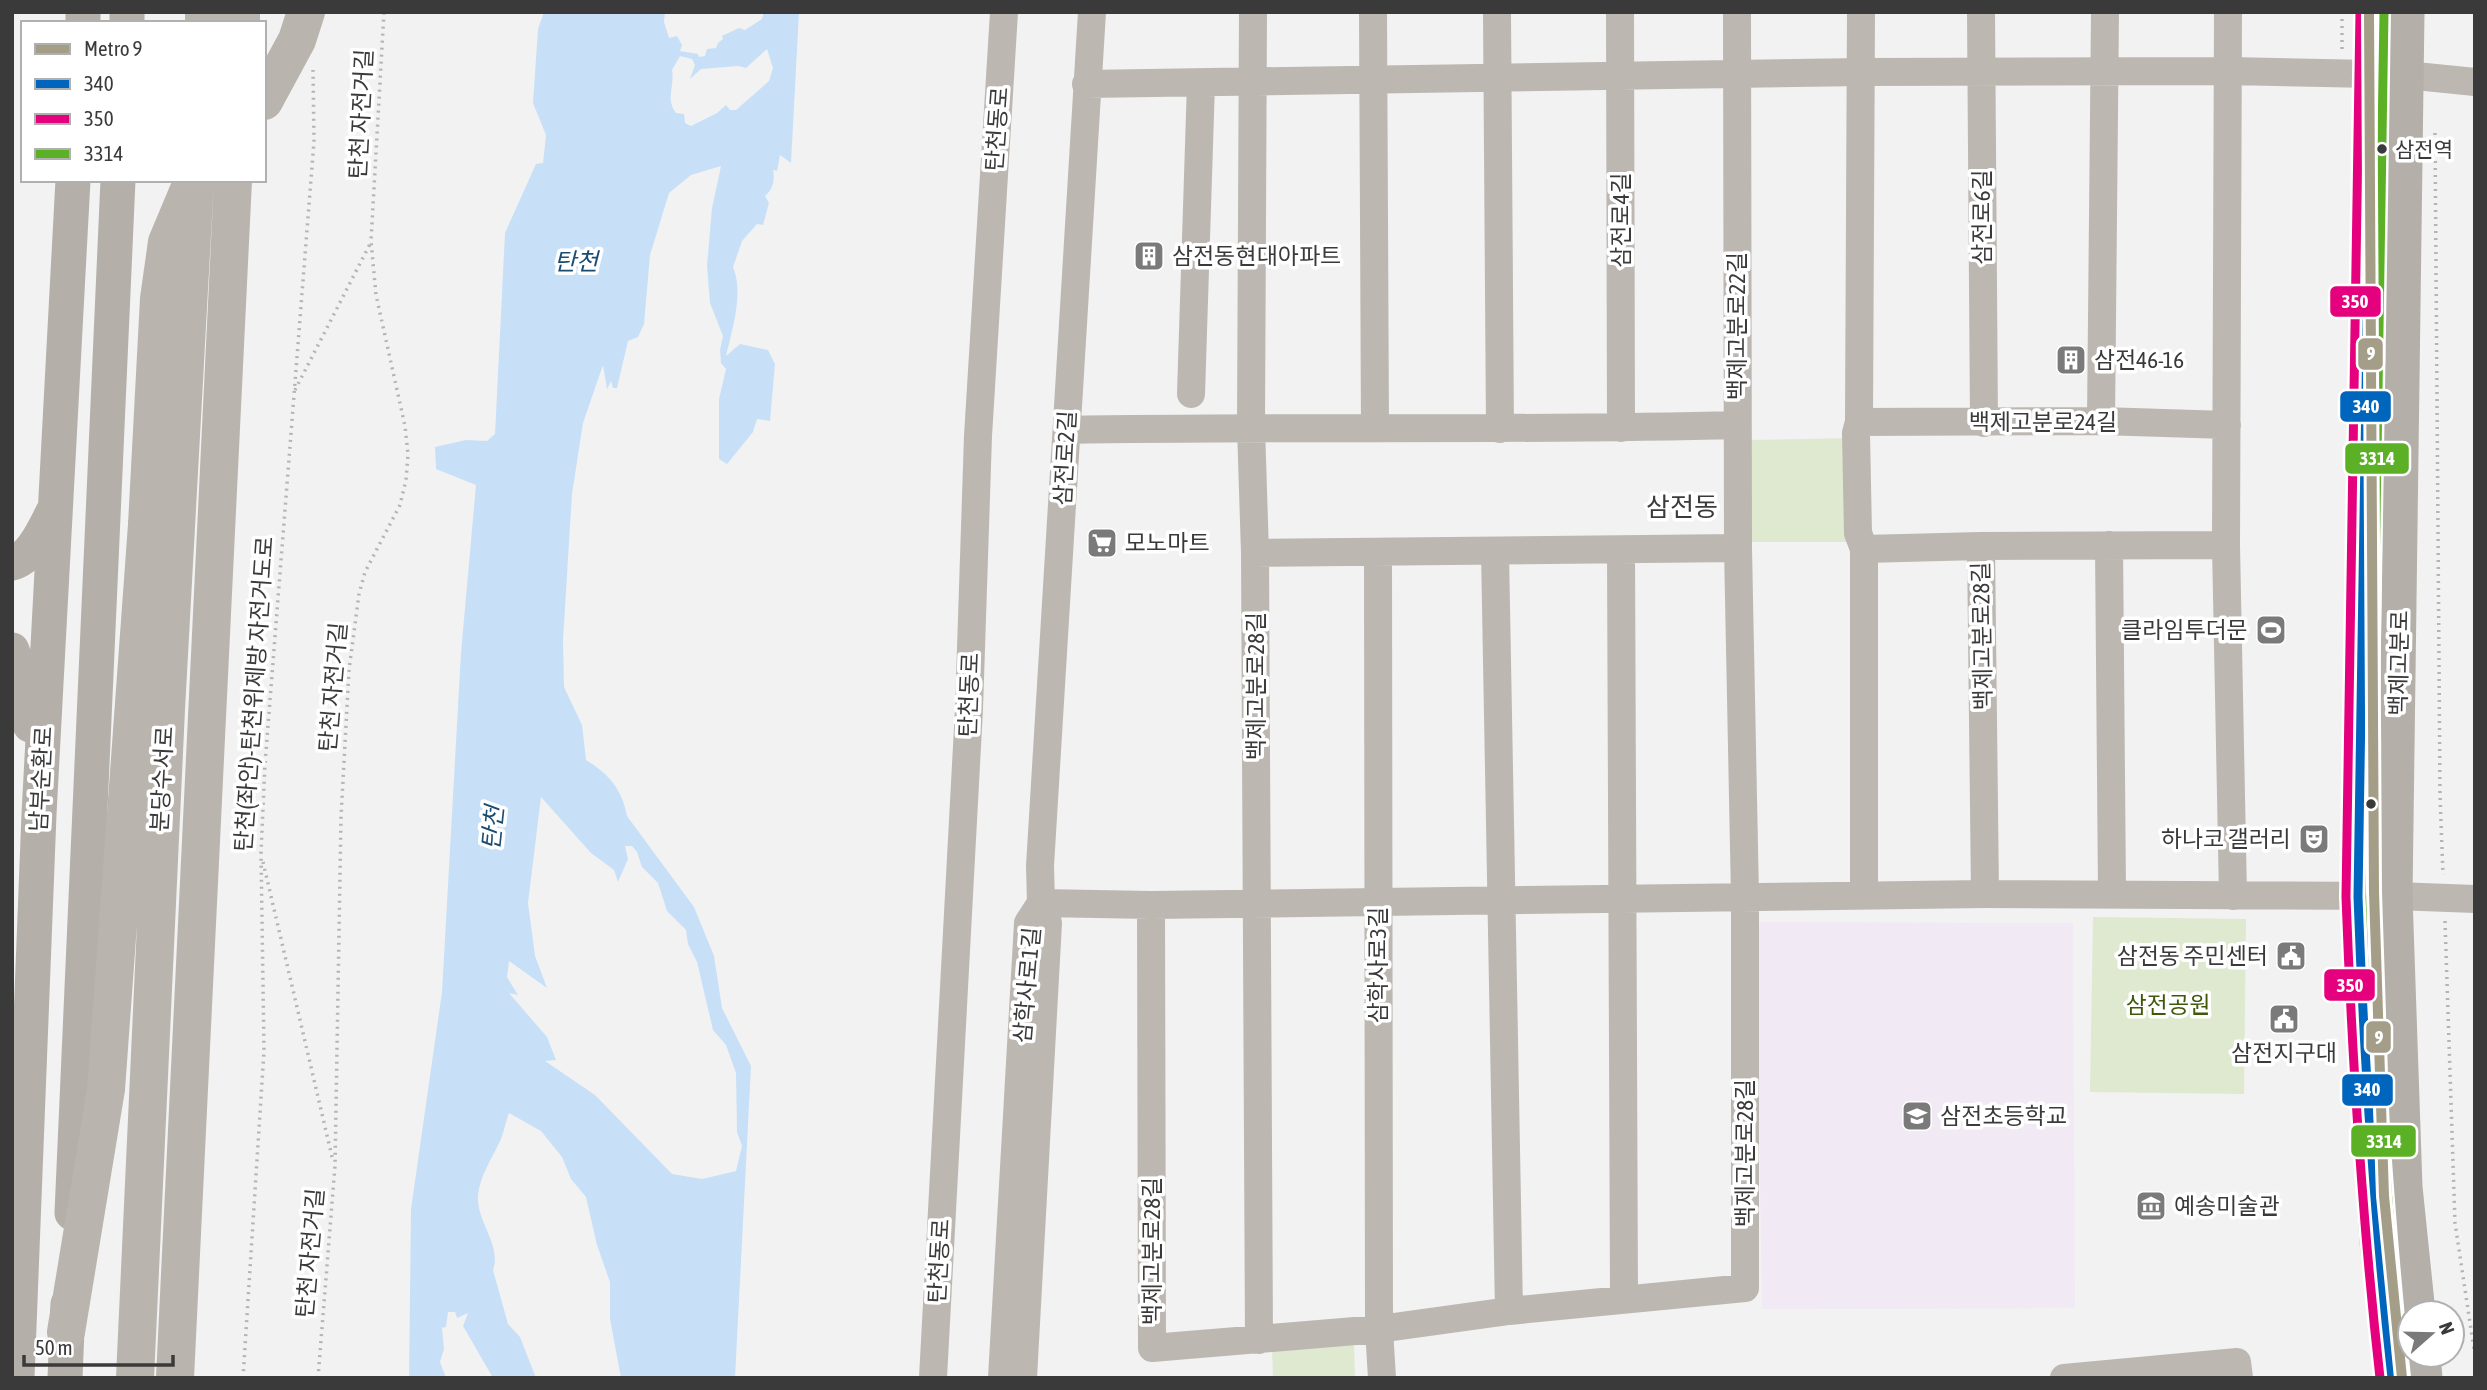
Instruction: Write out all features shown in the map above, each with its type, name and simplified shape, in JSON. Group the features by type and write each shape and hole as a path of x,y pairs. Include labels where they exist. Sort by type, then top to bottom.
{"highway":[{"path":"266,97 297,40 306,12"},
{"path":"66,1332 106,1089 147,525 159,299 167,242 194,182"},
{"name":"분당수서로","path":"135,1378 166,695 195,182"},
{"name":"분당수서로","path":"175,1378 233,182"}],"main road":[{"name":"백제고분로","path":"2372,12 2358,897 2377,1242 2392,1378"},
{"name":"백제고분로","path":"2407,12 2395,896 2404,1187 2416,1299"},
{"name":"남부순환로","path":"17,1378 38,814 74,182"},
{"path":"65,1378 118,182"},
{"path":"12,563 20,561 27,553 55,509"},
{"path":"12,650 25,690 34,747 38,814"}],"street":[{"name":"탄천동로","path":"933,1378 970,709 978,436 1004,12"},
{"name":"삼전로2길","path":"1041,903 1040,866 1092,12"},
{"path":"1251,427 1253,12"},
{"path":"1373,12 1375,428"},
{"path":"1497,12 1500,429"},
{"name":"삼전로4길","path":"1620,12 1621,428"},
{"name":"백제고분로22길","path":"1067,430 1251,427 1500,429 1737,425 1737,12"},
{"path":"1861,12 1859,422 1856,433 1858,533 1864,550 1864,895"},
{"name":"삼전로6길","path":"1981,12 1984,423"},
{"path":"2101,421 2105,12"},
{"path":"2228,12 2230,71 2226,545 2233,896"},
{"path":"1086,84 1862,72 2230,71 2371,74"},
{"path":"2406,75 2475,82"},
{"path":"1191,394 1201,83"},
{"name":"백제고분로24길","path":"1859,422 2101,421 2227,425"},
{"name":"백제고분로28길","path":"1151,905 1152,1348 1379,1329 1509,1311 1745,1287 1745,897 1737,425"},
{"name":"백제고분로28길","path":"1251,427 1255,553 1259,1339"},
{"path":"2109,545 2112,893"},
{"name":"백제고분로28길","path":"1864,550 1981,546 2226,545"},
{"name":"백제고분로28길","path":"1981,546 1985,894"},
{"path":"1255,553 1738,548"},
{"path":"1621,550 1624,1299"},
{"name":"삼학사로3길","path":"1378,552 1379,1329 1382,1378"},
{"path":"1495,552 1509,1311"},
{"path":"1041,903 1151,905 2112,893 2475,899"},
{"name":"삼학사로1길","path":"1002,1378 1028,923 1041,903"},
{"name":"삼학사로1길","path":"1023,1378 1048,923 1041,903"},
{"path":"2064,1378 2237,1362 2239,1378"}],"path":[{"name":"탄천 자전거길","path":"318,1378 335,1166 341,817 349,670 359,594 365,572 400,505 408,454 372,270 371,241 384,12"},
{"name":"탄천(좌안)-탄천위제방 자전거도로","path":"243,1378 264,1051 261,853 274,626 314,141 313,64"},
{"path":"2435,133 2440,794 2455,1223 2475,1356"},
{"path":"294,391 371,241"},
{"path":"261,853 335,1166"}],"shaded area":[{"name":"삼전초등학교","path":"1756,922 2073,923 2075,1308 1762,1309"}],"green space":[{"path":"1855,438 1856,542 1751,542 1746,440"},
{"name":"삼전공원","path":"2093,917 2246,919 2244,1094 2090,1092"},
{"path":"1354,1345 1355,1378 1273,1378 1272,1348"}],"water":[{"name":"탄천","path":"544,12 665,12 664,22 669,38 677,36 682,45 680,51 698,54 699,57 705,56 707,49 716,48 723,39 722,36 739,28 745,30 762,19 764,12 799,12 791,163 780,155 777,171 773,170 773,184 765,196 769,203 763,225 757,224 742,241 733,267 737,300 726,356 740,344 768,350 775,364 770,421 757,419 753,432 727,464 719,459 719,399 726,369 721,363 723,336 710,303 707,266 712,208 721,166 691,175 669,193 650,255 644,324 638,337 628,341 617,388 613,388 611,381 607,389 603,365 583,423 572,494 563,640 564,687 582,725 586,760 613,783 622,798 627,816 694,907 714,956 722,1008 751,1066 735,1378 621,1378 610,1319 610,1282 597,1245 586,1197 571,1179 562,1157 541,1131 509,1113 501,1139 481,1180 478,1205 492,1242 495,1261 493,1270 508,1324 520,1337 536,1378 493,1378 463,1326 468,1313 457,1318 455,1312 448,1312 446,1327 442,1328 444,1349 440,1362 446,1378 409,1378 411,1209 442,992 461,653 476,485 436,469 435,447 466,440 487,441 495,434 505,233 536,164 543,163 546,135 533,103 538,29","holes":["767,49 773,68 769,81 736,110 730,110 726,105 717,113 691,126 685,123 684,114 676,113 671,102 672,70 680,56 692,59 695,65 690,79 701,69 738,66 746,68","541,797 591,853 614,870 618,882 628,859 625,846 632,846 642,867 658,883 667,911 686,930 688,944 697,962 713,1030 726,1045 736,1073 737,1132 742,1146 736,1171 702,1179 672,1174 595,1095 545,1061 556,1060 547,1037 509,993 518,995 507,977 509,961 547,988 535,956 528,903"]}],"metro line":[{"name":"9","path":"2369,12 2374,892 2384,1196 2402,1378"}],"transit line":[{"name":"350","path":"2360,12 2346,897 2358,1138 2380,1378"},
{"name":"340","path":"2372,12 2358,897 2370,1138 2392,1378"},
{"name":"3314","path":"2384,12 2370,897 2383,1137 2404,1377"}],"place":[{"name":"삼전역","path":"2382,149"},
{"name":"삼전동현대아파트","path":"1149,256"},
{"name":"삼전46-16","path":"2071,360"},
{"name":"모노마트","path":"1102,543"},
{"name":"클라임투더문","path":"2271,630"},
{"name":"하나코 갤러리","path":"2314,839"},
{"name":"삼전동 주민센터","path":"2291,956"},
{"name":"삼전지구대","path":"2284,1019"},
{"name":"삼전초등학교","path":"1917,1116"},
{"name":"예송미술관","path":"2151,1206"}],"district":[{"name":"삼전동","path":"1682,507"}]}
